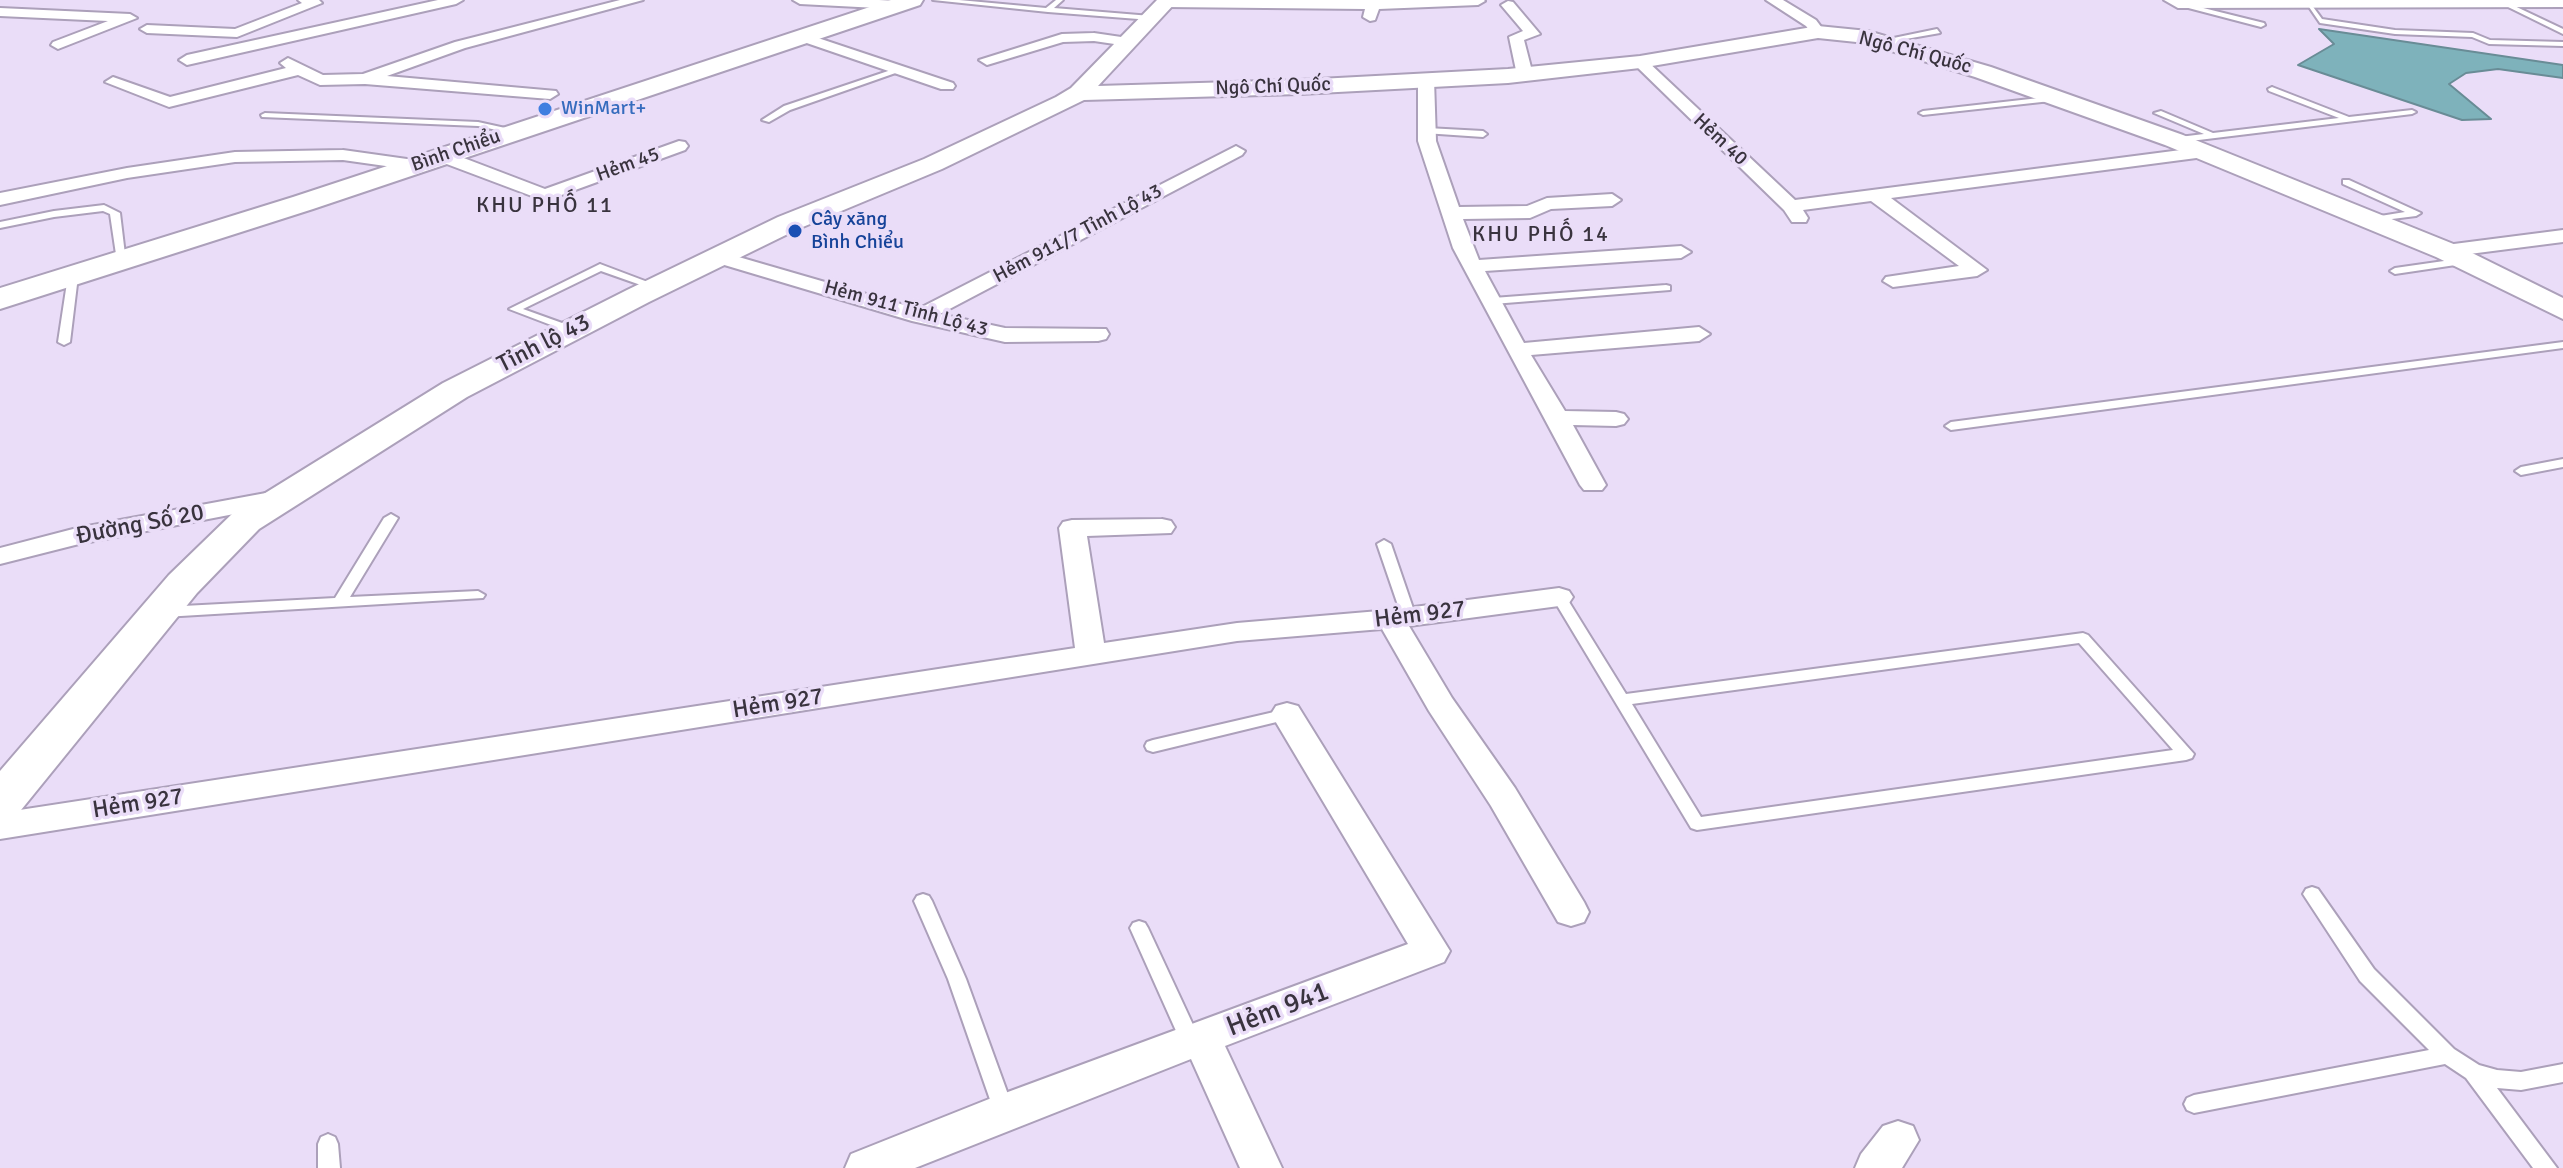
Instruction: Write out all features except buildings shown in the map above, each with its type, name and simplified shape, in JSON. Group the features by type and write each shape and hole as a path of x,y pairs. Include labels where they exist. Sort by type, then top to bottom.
{"main road":[{"name":"Bình Chiểu","path":"0,299 905,3"},
{"name":"Tỉnh lộ 43","path":"0,803 183,584 246,521 455,390 788,223 933,164 1079,93 1162,7"},
{"name":"Ngô Chí Quốc","path":"1079,93 1288,88 1525,75 1640,62 1818,32 1883,41 2058,98 2174,140 2208,144 2456,256 2563,310"}],"street":[{"path":"147,29 237,33 315,3 305,0"},
{"path":"187,60 456,0"},
{"path":"365,79 460,45 636,0"},
{"path":"800,0 905,3"},
{"path":"1773,0 1811,23 1818,32"},
{"path":"1162,7 1372,11 1478,1"},
{"path":"2175,2 2563,3"},
{"path":"1508,5 1533,34 1516,36 1525,75"},
{"path":"0,12 130,18 58,45"},
{"path":"803,37 947,86"},
{"path":"987,60 1062,38 1094,37 1128,42"},
{"name":"Hẻm 40","path":"1640,62 1795,212 1875,195"},
{"path":"113,82 169,102 295,66 320,80 365,79 550,94"},
{"path":"1426,79 1427,141 1463,248 1593,485"},
{"path":"1875,195 2208,144"},
{"name":"Hẻm 45","path":"442,156 545,195 679,146"},
{"name":"Hẻm 911/7 Tỉnh Lộ 43","path":"920,316 1236,151"},
{"path":"0,199 127,173 235,157 343,155 414,165"},
{"path":"1875,195 1977,270 1893,281"},
{"path":"1452,213 1530,212 1547,204 1612,200"},
{"path":"2456,256 2563,236"},
{"path":"1475,266 1681,252"},
{"name":"Hẻm 911 Tỉnh Lộ 43","path":"718,257 920,316 1005,335 1098,334"},
{"path":"1517,350 1699,334"},
{"path":"1557,418 1616,419"},
{"name":"Đường Số 20","path":"0,556 77,536 282,498"},
{"path":"1091,655 1072,528 1162,527"},
{"name":"Hẻm 927","path":"0,826 1237,632 1400,618 1559,597"},
{"path":"1400,618 1440,704 1503,797 1571,912"},
{"name":"Hẻm 941","path":"866,1168 1004,1112 1431,951 1287,714"},
{"path":"1196,1041 1261,1168"}],"lane":[{"path":"936,0 1048,10 1162,7"},
{"path":"1048,10 1060,0"},
{"path":"2175,2 2261,25"},
{"path":"2493,2 2563,32"},
{"path":"2313,3 2320,21 2395,32 2473,35 2489,42 2563,44"},
{"path":"1883,41 1937,31"},
{"path":"766,120 787,108 900,70"},
{"path":"2272,89 2350,119"},
{"path":"1923,113 2058,98"},
{"path":"2158,113 2208,144 2350,119 2412,112"},
{"path":"265,115 478,124 515,131"},
{"path":"1427,131 1483,134"},
{"path":"2346,182 2416,213 2371,220"},
{"path":"0,225 104,208 115,213 122,261"},
{"path":"2395,271 2456,256"},
{"path":"572,330 514,309 600,267 656,287"},
{"path":"64,342 73,276"},
{"path":"1493,301 1666,288"},
{"path":"1951,426 2563,345"},
{"path":"2521,471 2563,463"},
{"path":"340,602 391,518"},
{"path":"1384,544 1400,618"},
{"path":"160,612 478,595"},
{"path":"1559,597 1621,700 1697,824 2186,754 2083,638 1621,700"},
{"path":"1153,746 1287,714"},
{"path":"2312,894 2367,975 2447,1055 2473,1072 2546,1168"},
{"path":"923,901 957,979 1004,1112"},
{"path":"1139,928 1196,1041"},
{"path":"2194,1104 2447,1055"},
{"path":"2473,1072 2521,1081 2563,1073"},
{"path":"328,1144 329,1168"}],"shaded area":[{"path":"2319,29 2563,65 2563,78 2498,69 2466,73 2449,84 2491,119 2462,120 2298,65 2334,44"}],"place":[{"name":"WinMart+","path":"545,109"},
{"name":"Cây xăng Bình Chiểu","path":"795,231"}],"district":[{"name":"KHU PHỐ 11","path":"545,206"},
{"name":"KHU PHỐ 14","path":"1541,235"}]}
